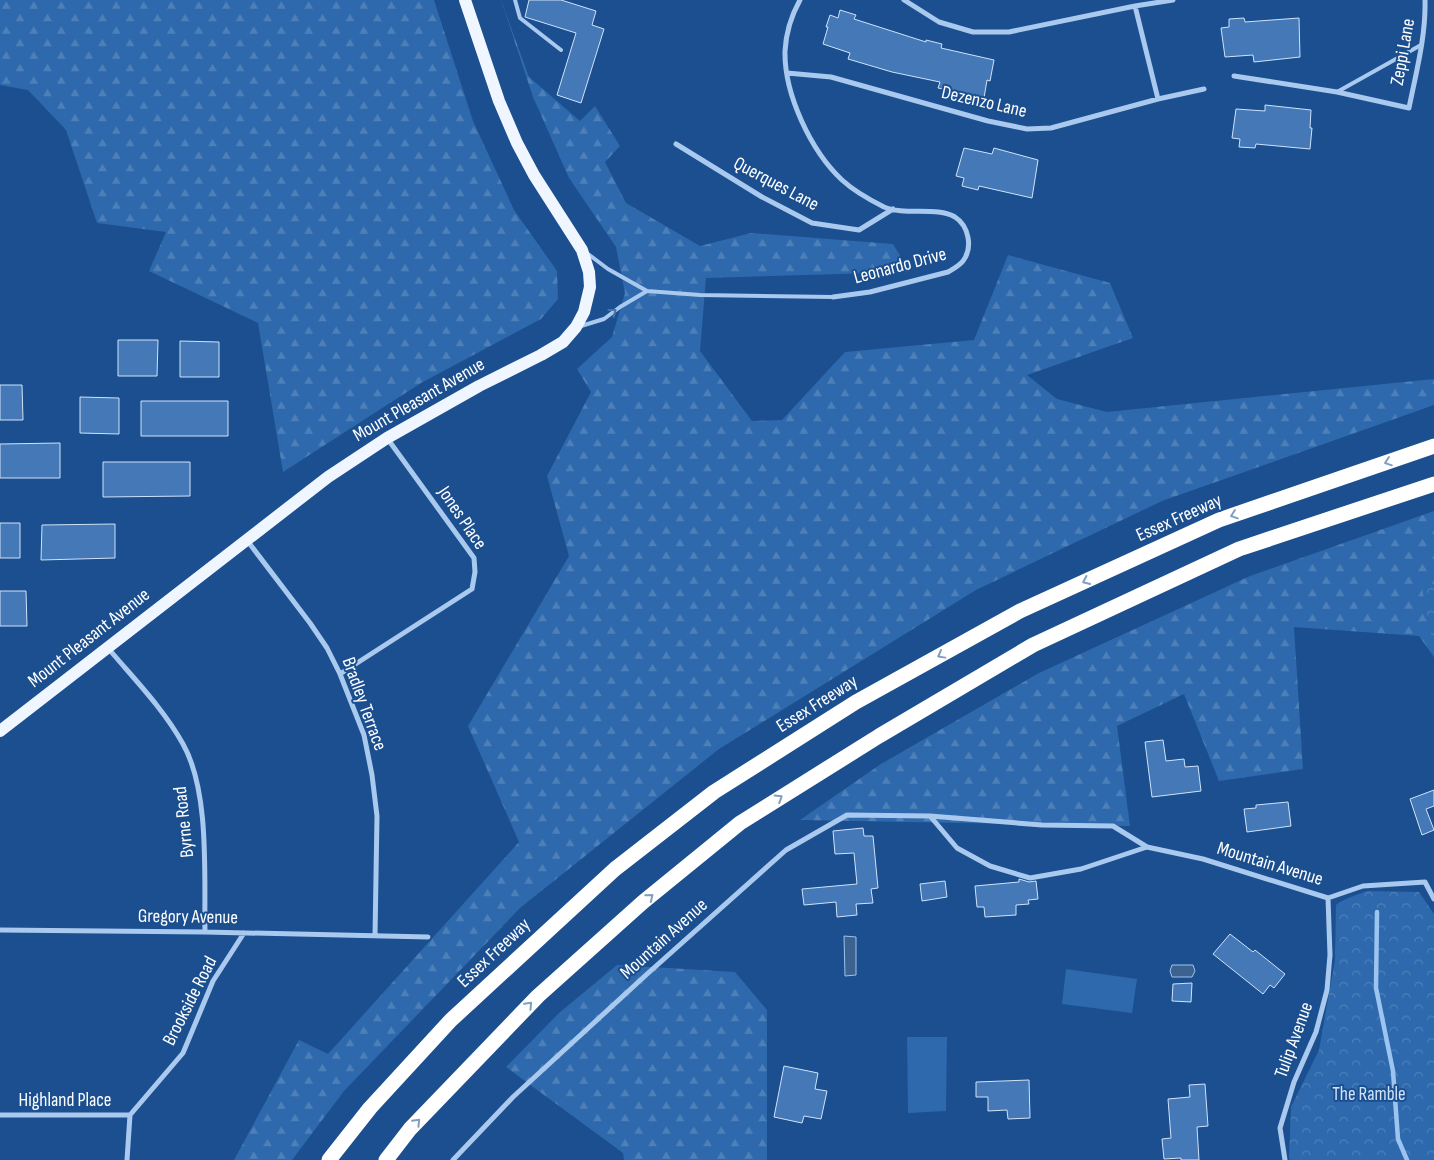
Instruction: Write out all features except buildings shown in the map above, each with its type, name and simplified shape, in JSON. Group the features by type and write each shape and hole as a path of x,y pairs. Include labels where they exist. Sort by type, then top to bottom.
{"highway":[{"name":"Essex Freeway","path":"329,1160 370,1108 451,1020 615,869 714,792 856,702 1020,611 1219,520 1434,446"},
{"path":"386,1160 410,1129 538,996 643,902 740,823 879,736 1033,645 1239,549 1434,484"}],"main road":[{"name":"Mount Pleasant Avenue","path":"0,731 328,477 387,438 479,386 563,342 576,327 584,312 590,287 589,272 582,250 534,175 517,143 499,101 465,0"}],"street":[{"name":"Leonardo Drive","path":"800,0 788,30 785,51 787,73 795,102 811,140 843,181 864,196 886,208 908,212 948,214 956,218 963,225 969,243 968,252 963,261 956,268 948,272 870,292 833,297"},
{"path":"904,0 939,22 973,32 1009,32 1134,6 1173,0"},
{"name":"Zeppi Lane","path":"1337,92 1408,108 1421,46 1426,12 1425,0"},
{"path":"1134,6 1158,99"},
{"name":"Dezenzo Lane","path":"787,73 831,77 988,121 1027,129 1051,128 1158,99 1204,89"},
{"path":"1234,76 1337,92"},
{"name":"Querques Lane","path":"676,144 762,197 812,222 859,230 893,209"},
{"name":"Jones Place","path":"340,674 472,589 475,572 474,558 387,438"},
{"name":"Bradley Terrace","path":"246,539 327,648 340,674 364,735 372,775 377,816 375,936"},
{"name":"Byrne Road","path":"107,647 164,713 184,746 198,784 203,830 206,932"},
{"name":"Mountain Avenue","path":"453,1160 514,1097 646,975 786,850 847,815 930,816 1042,824 1113,826 1147,847 1203,859 1328,898 1363,886 1425,882 1434,899"},
{"path":"930,816 956,848 990,866 1030,878 1081,869 1147,847"},
{"name":"Tulip Avenue","path":"1285,1160 1280,1128 1294,1082 1316,1032 1327,990 1330,955 1328,898"},
{"name":"Gregory Avenue","path":"0,930 428,937"},
{"name":"Brookside Road","path":"130,1115 183,1053 213,982 244,933"},
{"name":"Highland Place","path":"0,1115 130,1115"},
{"path":"127,1160 130,1115"}],"lane":[{"path":"515,0 520,18 561,50"},
{"path":"1337,92 1421,46"},
{"path":"582,250 608,269 647,291 700,295 833,297"},
{"path":"576,327 604,319 647,291"}],"green space":[{"path":"0,0 434,0 473,121 514,210 557,271 558,299 541,319 421,383 283,472 258,323 149,271 166,232 97,223 66,130 28,90 0,85"},
{"path":"501,0 529,77 580,121 595,106 620,146 605,162 626,203 700,246 751,233 893,244 910,272 706,278 700,351 752,421 782,420 845,352 974,340 1008,255 1110,283 1133,338 1027,375 1057,399 1107,412 1434,379 1434,405 1162,501 976,590 719,749 520,908 344,1091 292,1160 234,1160 299,1040 328,1054 519,842 468,726 569,556 547,476 591,392 577,369 612,337 625,293 616,247 569,178 533,97"},
{"path":"1434,511 1434,657 1419,636 1294,627 1303,769 1219,781 1184,694 1117,726 1130,826 800,820 881,764 1039,673 1250,576"},
{"path":"1434,585 1434,649 1422,588"},
{"name":"The Ramble","path":"1367,891 1419,892 1434,914 1434,1160 1290,1160 1291,1107 1319,1050 1335,960 1336,905"},
{"path":"617,965 735,972 767,1010 767,1160 624,1160 623,1153 506,1067 559,1013"},
{"path":"1066,969 1137,979 1132,1013 1062,1004"},
{"path":"907,1037 947,1037 946,1111 908,1113"}],"shaded area":[{"path":"844,936 856,937 856,975 845,976"},
{"path":"1172,965 1193,965 1195,971 1192,977 1172,977 1170,971"}],"waterway":[{"path":"1377,912 1376,988 1393,1071 1398,1139 1407,1160"}]}
